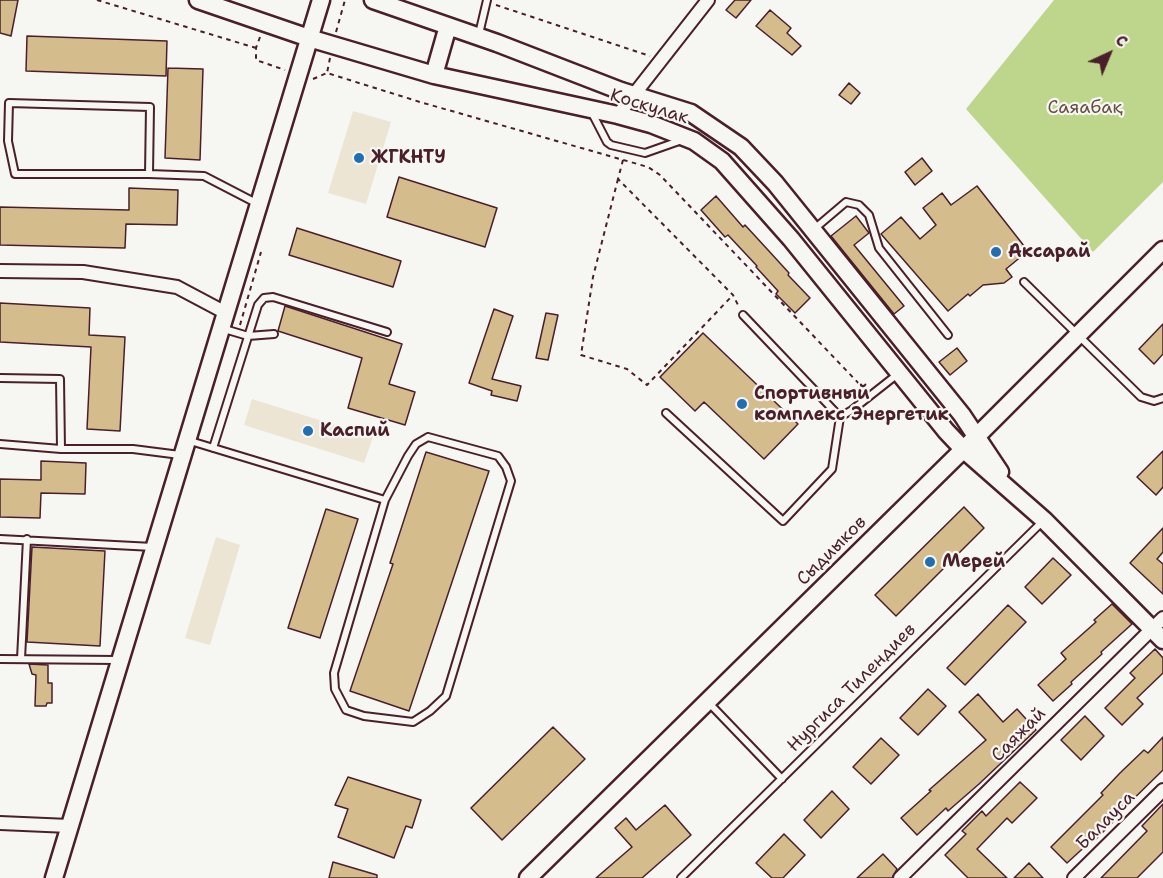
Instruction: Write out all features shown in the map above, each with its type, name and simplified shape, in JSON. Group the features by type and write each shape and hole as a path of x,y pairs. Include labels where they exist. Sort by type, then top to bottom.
{"street":[{"name":"Коскулак","path":"198,0 309,38 434,75 618,115 651,124 694,141 722,161 791,239 946,431 963,449 1038,514"},
{"path":"54,878 321,0"},
{"name":"Коскулак","path":"373,0 634,95 691,112 741,147 775,183 962,415 999,471 1038,514"},
{"path":"618,115 708,0"},
{"path":"434,75 448,26"},
{"name":"Сыдиыков","path":"530,877 1163,250"},
{"path":"0,271 83,272 177,286 224,320"},
{"path":"1038,514 1159,629"},
{"name":"Саяжай","path":"900,878 1159,629"},
{"name":"Балауса","path":"1074,878 1163,790"},
{"path":"0,823 69,826"}],"lane":[{"path":"478,37 487,1"},
{"path":"149,174 150,106 9,103 8,141 15,174 204,176 258,204"},
{"path":"590,110 611,146 645,153 686,138"},
{"path":"0,141 8,141"},
{"path":"813,230 846,202 859,205 869,215 879,248 948,335"},
{"path":"1024,282 1141,397 1154,400 1163,398"},
{"path":"213,448 258,305 264,298 273,297 387,332"},
{"path":"742,315 840,417"},
{"path":"224,320 248,336 273,334"},
{"path":"666,413 783,521 832,469 840,417 899,373"},
{"path":"0,378 60,379 61,448"},
{"path":"428,437 498,456 506,467 511,481 446,696 430,711 413,722 364,716 346,710 335,689 334,673 385,500 416,444 428,437"},
{"path":"0,444 61,448 213,448 385,500"},
{"name":"Нургиса Тилендиев","path":"681,878 782,779 1038,514"},
{"path":"0,539 154,548"},
{"path":"21,659 27,539"},
{"path":"0,659 121,660"},
{"path":"707,701 782,779"}],"path":[{"path":"97,0 256,48"},
{"path":"327,73 332,45 345,0"},
{"path":"487,1 661,60"},
{"path":"264,23 256,48 256,60 311,80 327,73 648,167 660,175 870,395"},
{"path":"623,159 593,277 581,355 627,369 647,385 733,294"},
{"path":"618,179 733,294 742,315"}],"shaded area":[{"name":"ЖГКНТУ","path":"353,111 391,122 366,204 328,193"},
{"name":"Каспий","path":"252,399 373,437 364,463 244,425"},
{"path":"216,537 240,545 210,645 185,638"}],"green space":[{"name":"Саяабақ","path":"1054,0 1163,0 1163,182 1093,252 966,109"}],"building":[{"path":"0,0 18,0 11,36 0,33"},
{"path":"735,0 751,0 736,18 726,10"},
{"path":"770,10 791,28 787,33 801,46 792,55 756,26"},
{"path":"27,36 167,41 166,76 26,71"},
{"path":"168,68 203,69 200,160 165,158"},
{"path":"849,83 860,93 851,104 839,95"},
{"path":"922,158 932,171 915,185 905,172"},
{"path":"399,177 497,208 485,247 387,217"},
{"path":"977,186 1028,251 1006,269 1012,277 1004,283 983,285 948,311 881,234 901,217 920,239 936,225 923,208 942,193 951,205"},
{"path":"129,188 178,190 177,225 126,224 125,248 0,245 0,207 129,210"},
{"path":"716,196 810,298 795,313 776,294 778,291 757,266 728,235 725,237 701,210"},
{"path":"856,216 869,233 854,245 904,306 894,314 831,236"},
{"path":"297,228 401,261 393,287 289,255"},
{"path":"0,303 90,308 89,335 125,337 120,431 87,429 91,347 0,342"},
{"path":"285,306 402,344 389,384 415,392 405,425 348,408 362,358 278,331"},
{"path":"494,309 513,316 492,379 521,386 517,401 491,395 492,391 469,383"},
{"path":"546,313 558,315 548,360 536,358"},
{"path":"1163,324 1163,354 1154,364 1139,349"},
{"path":"703,333 798,424 764,459 704,402 695,411 660,377"},
{"path":"957,348 967,361 950,375 939,362"},
{"path":"1163,451 1163,487 1156,495 1137,477"},
{"path":"426,452 489,471 409,711 350,691 393,564 390,563"},
{"path":"41,461 86,463 85,494 41,493 40,518 0,517 0,479 41,480"},
{"name":"Мерей","path":"964,507 984,528 896,616 875,595"},
{"path":"326,509 358,519 320,638 288,628"},
{"path":"1163,528 1163,552 1157,559 1163,564 1163,594 1130,563"},
{"path":"32,547 105,551 100,646 27,642"},
{"path":"1053,558 1071,575 1042,604 1025,587"},
{"path":"1112,604 1132,624 1053,701 1038,685 1066,659 1061,653 1096,622 1094,620"},
{"path":"1008,605 1026,622 965,685 947,668"},
{"path":"1155,649 1163,658 1163,673 1137,698 1143,704 1122,725 1105,708 1135,678 1130,673"},
{"path":"29,664 48,665 48,683 52,683 52,703 47,703 46,706 35,706 36,675 32,674"},
{"path":"928,689 946,706 918,735 900,718"},
{"path":"978,694 1003,722 1017,709 1036,730 979,784 948,811 946,808 917,835 901,818 986,740 959,712"},
{"path":"1085,716 1104,736 1081,760 1061,740"},
{"path":"553,727 585,759 502,840 471,808"},
{"path":"1163,737 1163,770 1094,841 1092,840 1067,863 1051,847 1103,795 1101,793 1120,773 1144,750 1148,753"},
{"path":"881,738 899,755 871,784 853,767"},
{"path":"348,777 421,800 412,828 406,826 394,858 338,837 348,809 335,805"},
{"path":"1020,782 1037,798 1012,823 1007,818 977,849 1007,878 968,878 945,855 966,834 962,831 982,811 986,816"},
{"path":"832,791 849,809 821,838 804,820"},
{"path":"1163,804 1163,852 1137,878 1101,878 1147,831 1142,826"},
{"path":"665,805 691,835 642,878 596,878 632,847 615,828 626,818 636,830"},
{"path":"784,834 805,855 783,878 772,878 756,863"},
{"path":"883,854 897,869 892,878 857,878"},
{"path":"333,862 377,875 377,878 329,878"},
{"path":"1029,863 1043,878 1014,878"}],"place":[{"name":"ЖГКНТУ","path":"359,158"},
{"name":"Аксарай","path":"996,252"},
{"name":"Спортивный комплекс Энергетик","path":"742,404"},
{"name":"Каспий","path":"308,431"},
{"name":"Мерей","path":"930,562"}]}
